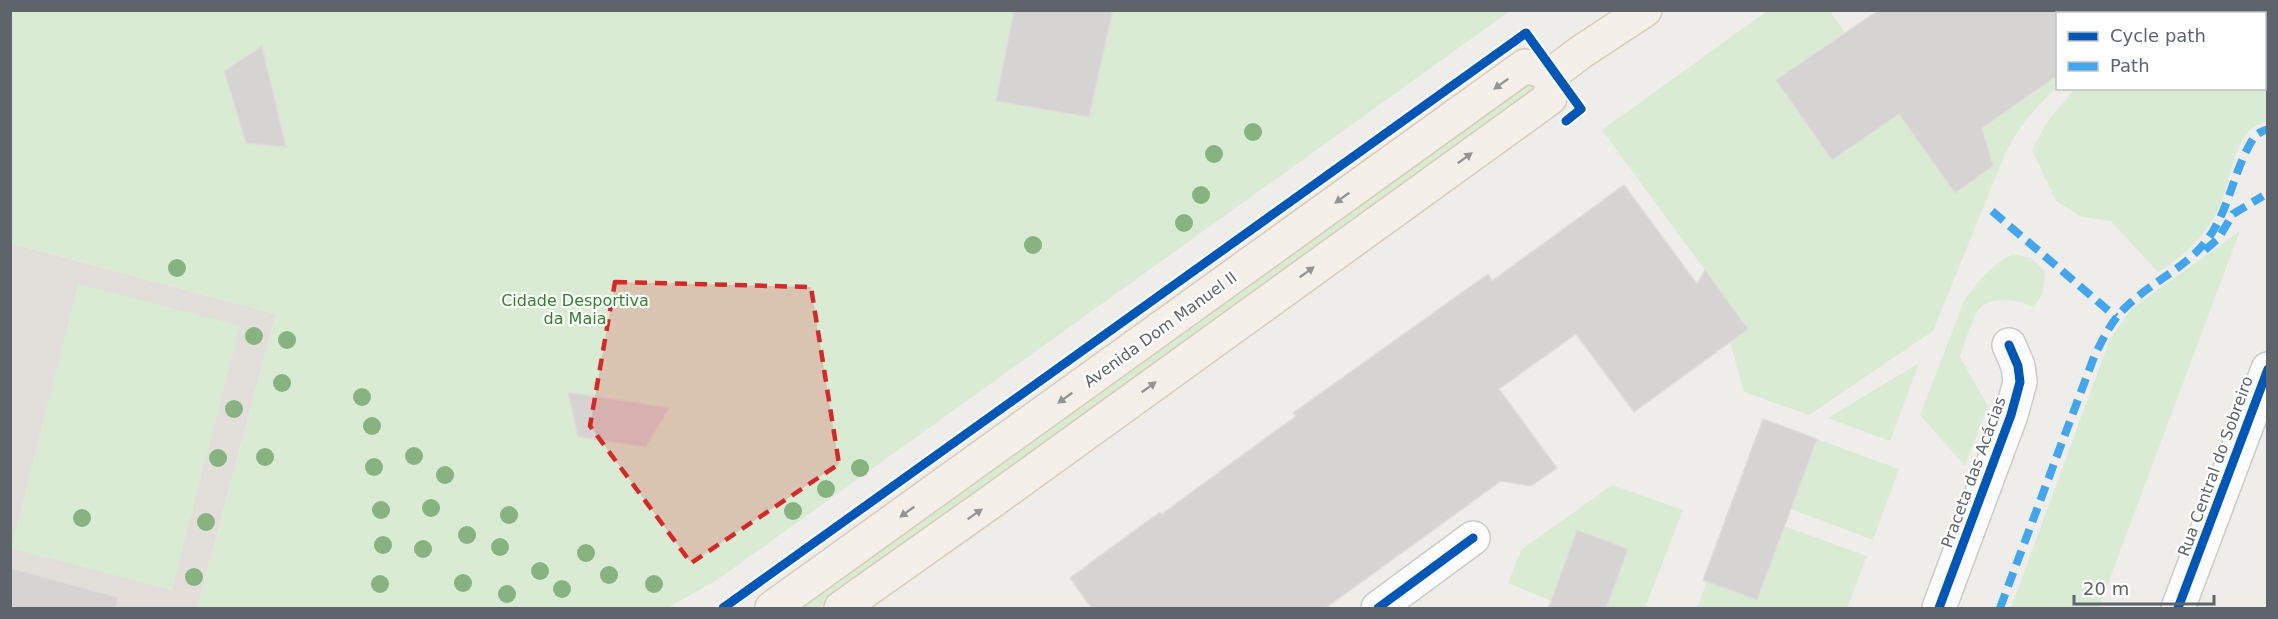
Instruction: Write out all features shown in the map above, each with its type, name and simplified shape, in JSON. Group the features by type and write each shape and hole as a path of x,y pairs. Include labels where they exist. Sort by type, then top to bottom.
{"main road":[{"path":"841,609 1550,98 1552,74 1645,10"},
{"name":"Avenida Dom Manuel II","path":"772,609 1526,66 1552,74"}],"street":[{"name":"Praceta das Acácias","path":"1939,609 2011,415 2020,382 2018,366 2009,345"},
{"name":"Rua Central do Sobreiro","path":"2178,609 2268,369"},
{"path":"1378,609 1473,538"}],"highlighted area":[{"path":"615,282 811,287 839,464 691,563 590,426"}],"shaded area":[{"path":"10,243 276,314 197,608 11,608"}],"green space":[{"name":"Cidade Desportiva da Maia","path":"10,11 1510,11 717,580 667,608 197,608 276,314 11,243"},
{"path":"1767,11 1830,11 1955,193 1993,166 1982,128 2056,76 2056,88 2028,118 2005,154 1933,331 1809,415 1744,392 1730,342 1748,329 1602,130"},
{"path":"2267,11 2267,121 2248,132 2238,149 2218,210 2207,229 2185,253 2158,272 2111,221 2082,217 2056,201 2032,150 2047,122 2074,90 2266,90 2266,12 2242,12"},
{"path":"1543,74 1548,82 818,608 801,608"},
{"path":"2240,231 2099,608 2011,608 2110,339 2131,309"},
{"path":"2013,254 2031,258 2045,271 2043,292 2034,308 2014,301 1992,301 1980,308 1975,317 1960,357 1988,406 1965,466 1920,415 1964,301 1985,274"},
{"path":"78,284 240,326 172,590 11,548"},
{"path":"1919,363 1890,441 1828,418"},
{"path":"1817,439 1899,469 1873,540 1791,509"},
{"path":"1612,485 1683,510 1645,608 1606,608 1628,549 1577,530 1551,601 1508,583 1521,550"},
{"path":"1784,526 1867,556 1847,608 1697,608 1707,581 1757,600"}],"building":[{"path":"1014,10 1113,10 1089,117 996,101"},
{"path":"1879,10 2058,10 2056,12 2056,76 1982,128 1993,166 1955,193 1899,114 1832,160 1776,80"},
{"path":"262,46 286,147 246,143 224,71"},
{"path":"1624,185 1697,284 1705,270 1748,329 1634,412 1576,334 1499,389 1557,468 1531,486 1501,481 1324,609 1092,609 1070,578 1160,512 1162,514 1296,416 1293,413 1488,274 1492,281"},
{"path":"568,392 669,408 646,447 578,437"},
{"path":"1763,419 1817,439 1757,600 1703,580"},
{"path":"1577,530 1628,549 1606,609 1548,609"},
{"path":"10,568 118,597 116,609 10,609"}],"marked path":[{"path":"2000,608 2094,357 2104,337 2126,307 2189,259 2207,240 2221,216 2246,151 2253,139 2268,129"},
{"path":"2205,250 2218,239 2233,214 2263,196"},
{"path":"1992,211 2116,317"}],"cycle path":[{"path":"723,608 1526,33 1581,109 1566,121"},
{"path":"1939,608 2011,415 2020,382 2018,366 2009,345"},
{"path":"2178,608 2268,369"},
{"path":"1378,608 1473,538"}]}
